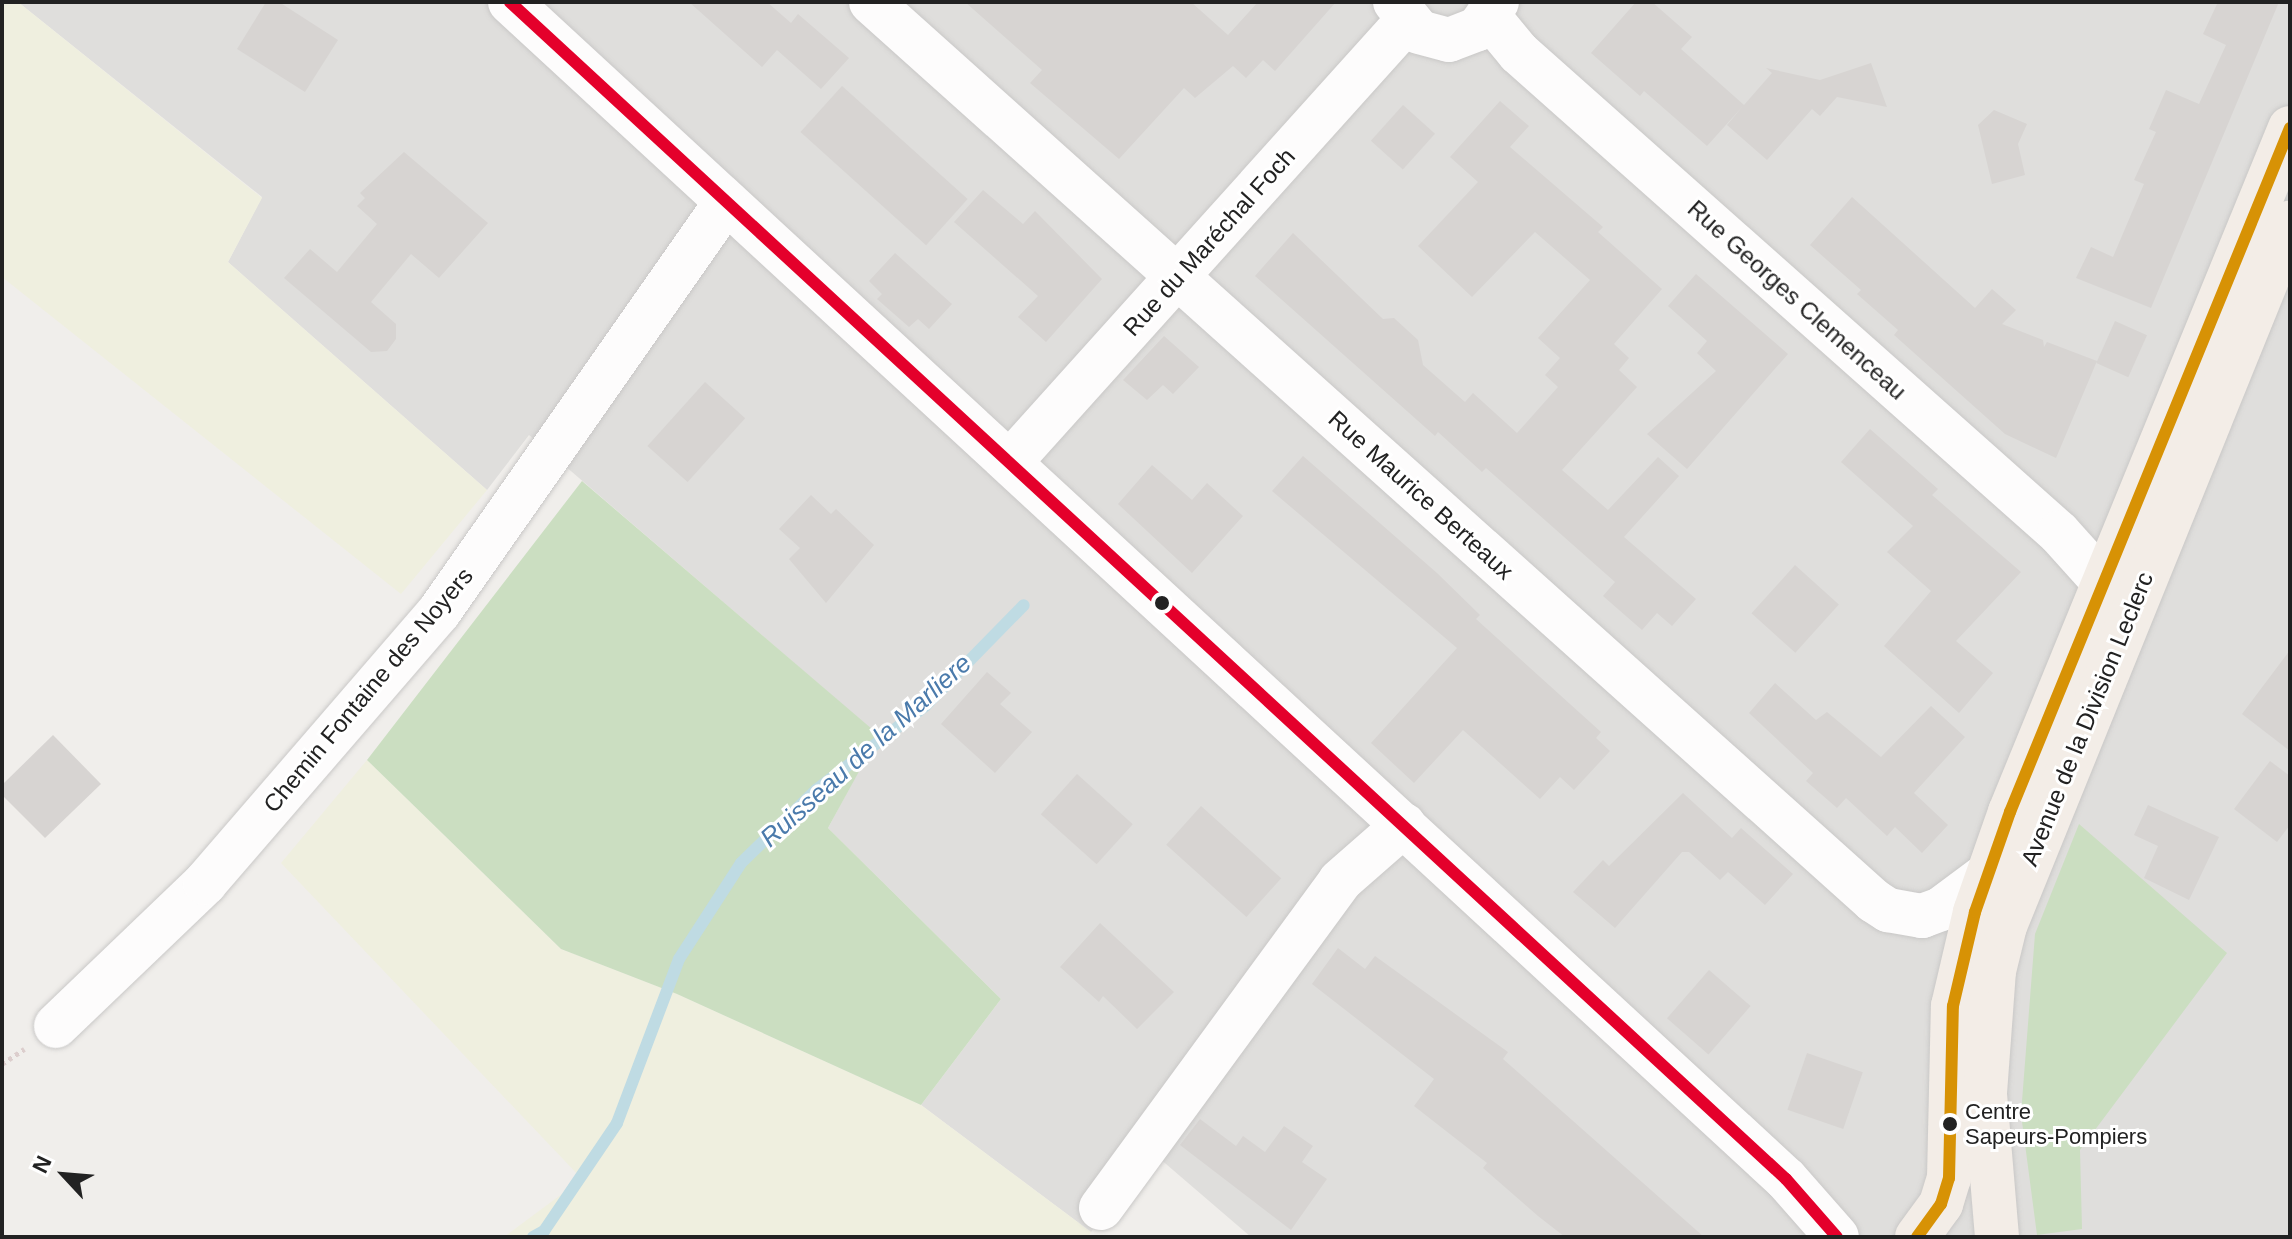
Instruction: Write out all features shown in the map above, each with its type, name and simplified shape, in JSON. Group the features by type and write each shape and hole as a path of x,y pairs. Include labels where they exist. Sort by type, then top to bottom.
{"main road":[{"name":"Avenue de la Division Leclerc","path":"1917,1237 1941,1204 1949,1178 1953,1006 1988,874 2290,128"},
{"name":"Avenue de la Division Leclerc","path":"1997,1237 1985,1093 1994,971 2023,875 2290,223"}],"street":[{"path":"510,2 725,204 1011,461 1786,1179 1837,1237"},
{"name":"Rue Maurice Berteaux","path":"871,2 1874,901 1888,910 1922,916 1941,909 1988,874"},
{"path":"1401,12 1419,32 1449,40 1464,37 1493,10"},
{"name":"Rue Georges Clemenceau","path":"1493,10 1519,53 2059,533 2104,583"},
{"name":"Rue du Maréchal Foch","path":"1011,461 1178,276 1401,12"},
{"name":"Chemin Fontaine des Noyers","path":"56,1026 205,883 439,612 725,204"},
{"path":"2059,533 2090,542 2122,538 2175,502"},
{"path":"1101,1208 1340,881 1404,825"}],"shaded area":[{"path":"18,2 2290,2 2290,1237 1251,1237 1152,1152 1091,1232 921,1105 1001,999 828,828 878,735 529,435 487,490 228,262 262,197"}],"green space":[{"path":"2,2 18,2 262,198 228,262 487,490 401,594 2,277"},
{"path":"582,481 879,735 828,828 1001,999 921,1105 677,994 561,949 367,760"},
{"path":"367,760 561,949 677,994 921,1105 1091,1232 1088,1237 504,1237 582,1179 281,863"},
{"path":"2079,824 2227,953 2080,1150 2082,1229 2037,1235 2021,1114 2035,934"}],"building":[{"path":"266,2 279,2 338,40 305,92 237,49"},
{"path":"689,2 767,2 791,23 798,14 849,58 821,89 777,50 762,67"},
{"path":"965,2 1191,2 1228,35 1258,2 1336,2 1275,71 1263,60 1246,78 1233,66 1195,98 1184,88 1119,159 1030,83 1042,70"},
{"path":"1636,2 1652,2 1692,37 1681,49 1744,105 1772,73 1766,68 1820,80 1871,63 1887,107 1837,97 1820,116 1812,109 1767,160 1727,125 1743,106 1707,146 1644,91 1640,96 1591,53"},
{"path":"2218,2 2279,2 2151,308 2076,278 2091,247 2113,257 2144,184 2134,180 2156,132 2149,129 2166,90 2199,104 2226,45 2203,34"},
{"path":"842,86 968,199 926,245 801,132"},
{"path":"1500,101 1529,126 1510,147 1603,227 1598,232 1662,289 1614,344 1629,358 1619,370 1637,387 1562,470 1608,510 1658,457 1679,476 1624,537 1696,599 1672,626 1657,613 1642,630 1603,596 1615,582 1486,468 1482,472 1438,432 1435,436 1255,276 1293,233 1383,319 1394,318 1418,340 1423,365 1465,402 1473,393 1517,433 1558,387 1545,375 1560,358 1538,338 1590,280 1535,232 1472,297 1418,246 1478,182 1450,157"},
{"path":"1403,105 1435,134 1403,169 1371,141"},
{"path":"1994,110 2027,124 2018,144 2025,175 1992,184 1978,125"},
{"path":"404,152 488,223 439,278 411,254 371,302 396,324 396,339 387,351 371,352 284,278 310,249 337,272 377,224 357,206 365,198 360,193"},
{"path":"983,190 1023,224 1035,211 1102,279 1046,342 1018,317 1038,296 954,222"},
{"path":"1852,197 1975,308 1992,289 2016,310 2002,324 2043,340 2044,347 2047,342 2097,361 2056,458 2005,434 1894,335 1898,330 1857,294 1861,290 1810,245"},
{"path":"895,253 952,304 929,329 918,319 909,327 877,299 882,294 869,281"},
{"path":"1696,274 1788,354 1687,469 1647,434 1716,371 1697,353 1707,341 1668,306"},
{"path":"2115,321 2147,335 2128,377 2096,363"},
{"path":"1164,336 1199,367 1173,394 1163,385 1147,400 1123,380"},
{"path":"705,382 745,418 688,482 647,446"},
{"path":"1870,429 1938,489 1932,495 2021,572 1956,641 1993,673 1959,713 1884,646 1931,591 1887,552 1913,526 1841,462"},
{"path":"1303,456 1437,573 1480,615 1476,619 1601,732 1596,738 1610,751 1574,790 1560,777 1540,799 1463,730 1414,783 1371,743 1457,648 1272,491"},
{"path":"1152,465 1192,500 1207,483 1243,516 1192,573 1118,504"},
{"path":"811,495 831,514 836,509 874,545 826,603 789,559 800,548 779,529"},
{"path":"1795,565 1839,604 1795,653 1752,613"},
{"path":"2290,650 2290,751 2242,714"},
{"path":"987,672 1011,693 1000,704 1032,732 995,773 941,724"},
{"path":"1775,683 1816,720 1827,712 1881,757 1931,706 1965,737 1914,793 1948,825 1922,853 1895,827 1887,836 1846,798 1837,808 1806,781 1813,773 1749,713"},
{"path":"53,735 101,784 45,838 2,795 2,785"},
{"path":"2270,761 2290,776 2290,825 2277,842 2234,809"},
{"path":"1077,774 1133,824 1097,864 1041,814"},
{"path":"1683,793 1732,838 1741,828 1793,874 1765,905 1728,872 1720,880 1689,852 1682,852 1615,928 1573,892 1603,860 1609,866"},
{"path":"2148,805 2219,837 2189,900 2144,878 2158,846 2134,835"},
{"path":"1201,806 1281,878 1246,917 1166,845"},
{"path":"1100,923 1174,992 1137,1029 1103,996 1099,1002 1060,967"},
{"path":"1338,948 1365,969 1375,956 1508,1052 1503,1059 1704,1237 1565,1237 1538,1216 1483,1168 1487,1163 1414,1106 1434,1079 1312,984"},
{"path":"1709,970 1751,1006 1709,1054 1667,1018"},
{"path":"1807,1053 1863,1072 1843,1129 1787,1110"},
{"path":"1200,1119 1236,1146 1243,1136 1265,1152 1284,1126 1313,1146 1302,1162 1327,1179 1291,1230 1180,1145"}],"waterway":[{"name":"Ruisseau de la Marliere","path":"533,1237 544,1231 617,1123 679,959 741,863 816,790 925,706 1024,605"}],"transit line":[{"path":"510,2 1786,1179 1837,1237"},
{"path":"1917,1237 1941,1204 1949,1178 1953,1006 1975,912 2010,812 2290,128"}],"place":[{"name":"Centre Sapeurs-Pompiers","path":"1950,1124"}]}
